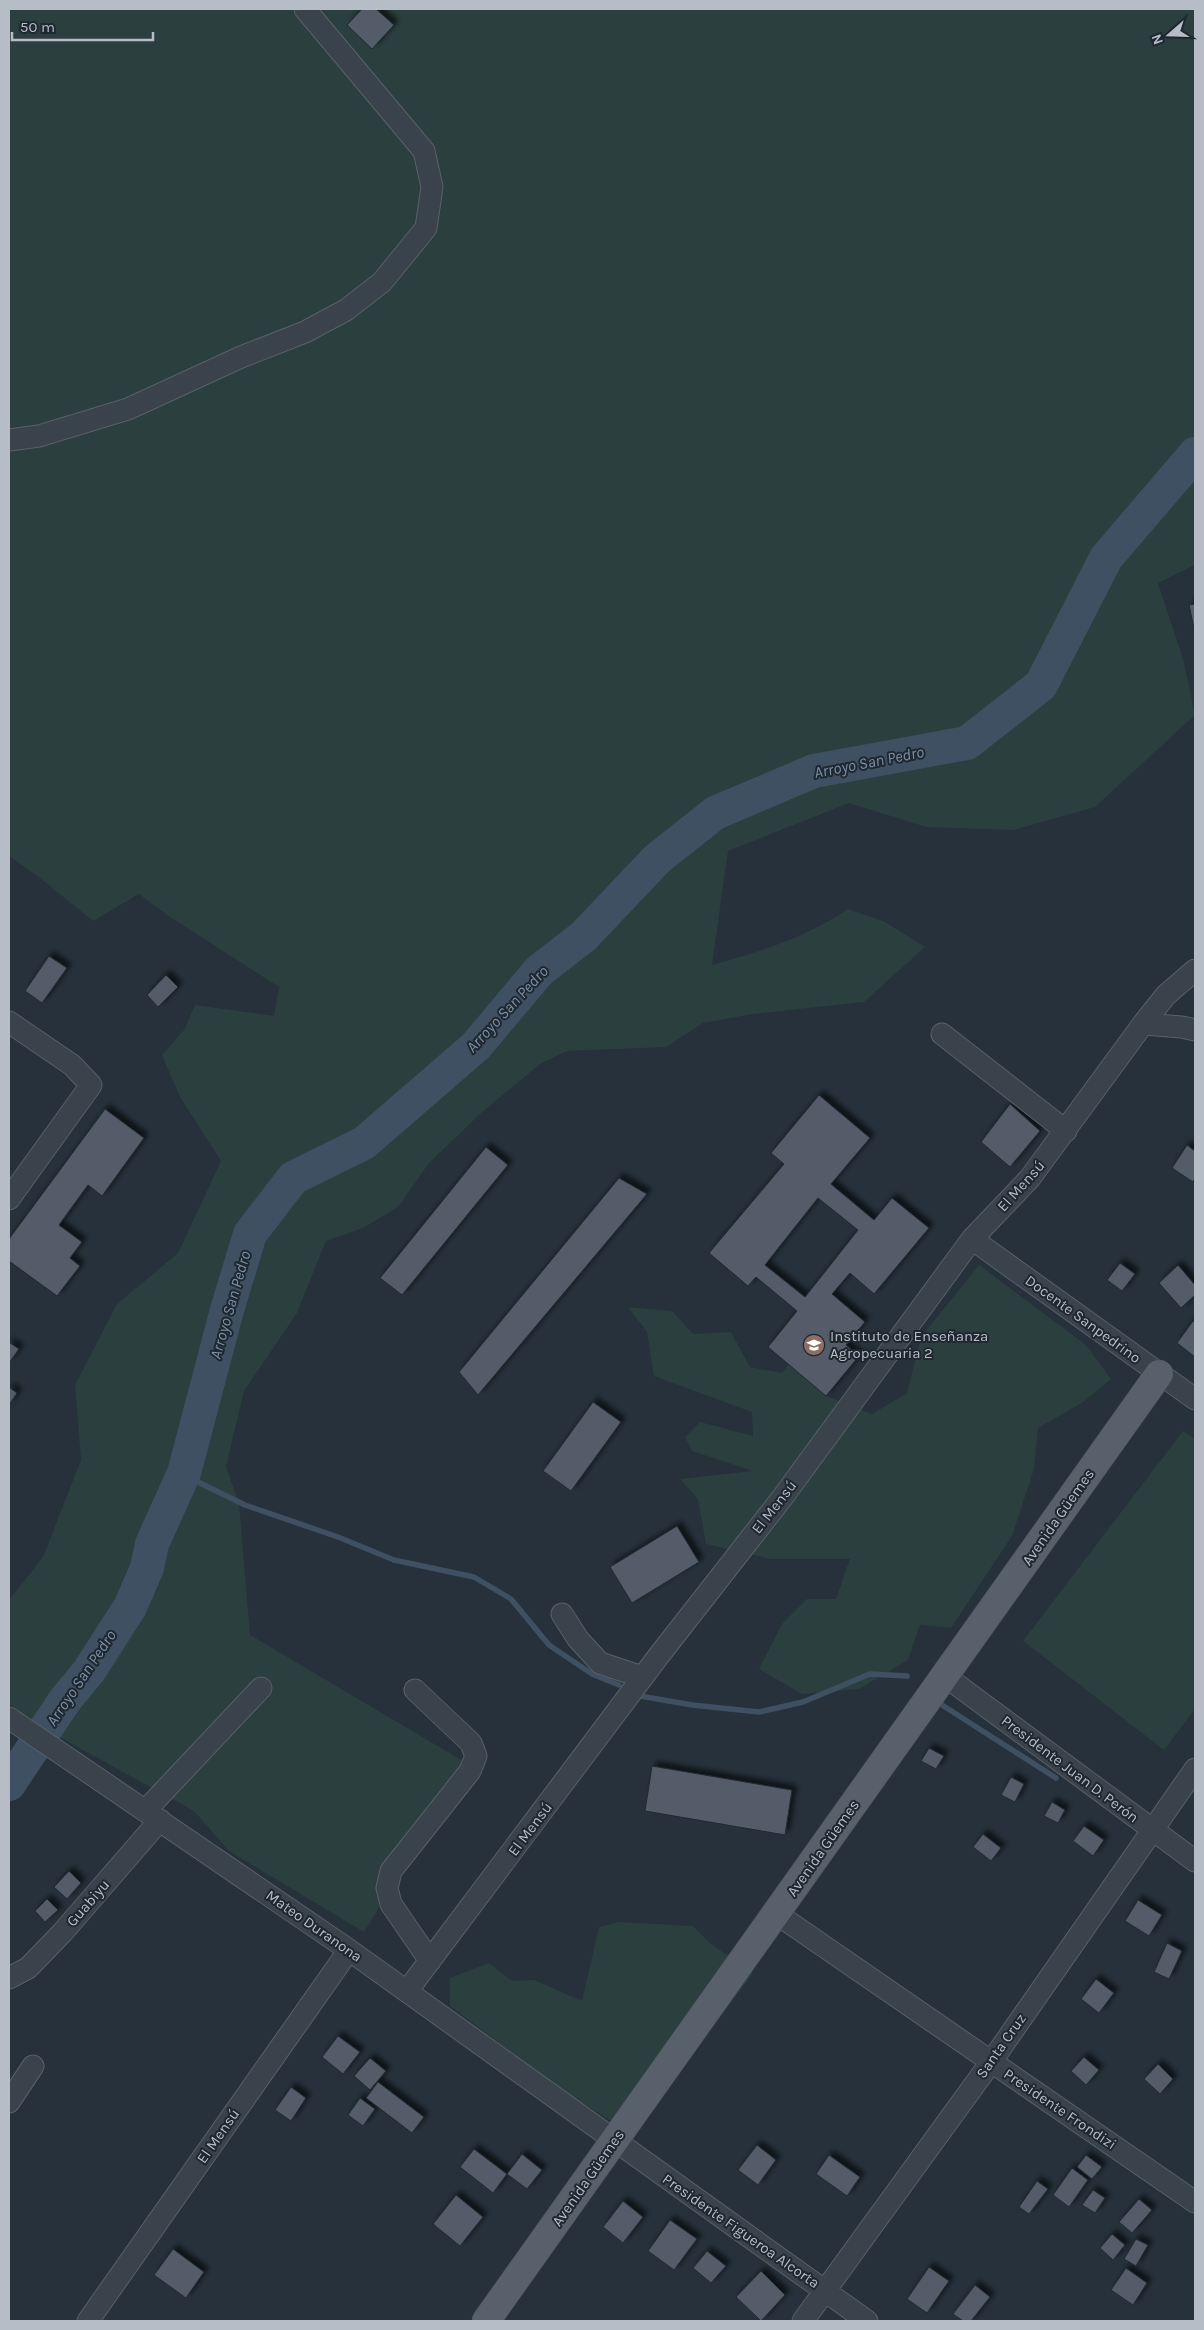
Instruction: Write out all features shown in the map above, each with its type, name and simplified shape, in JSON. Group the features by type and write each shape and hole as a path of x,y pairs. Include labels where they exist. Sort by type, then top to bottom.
{"main road":[{"name":"Avenida Güemes","path":"486,2321 1159,1374"}],"street":[{"path":"9,440 39,436 128,409 241,357 305,332 346,310 382,282 426,228 432,187 424,151 305,9"},
{"name":"El Mensú","path":"407,1991 642,1677 782,1498 972,1239 1030,1178 1166,995 1195,970"},
{"path":"9,1022 72,1065 91,1085 9,1199"},
{"path":"1143,1024 1195,1030"},
{"path":"942,1034 1066,1131"},
{"name":"Docente Sanpedrino","path":"972,1239 1195,1399"},
{"path":"562,1614 578,1639 600,1663 642,1677"},
{"name":"Presidente Juan D. Perón","path":"945,1676 1195,1861"},
{"name":"Guabiyu","path":"9,1978 28,1968 62,1933 153,1816 261,1688"},
{"path":"415,1690 471,1743 476,1756 470,1771 391,1871 388,1888 391,1904 430,1961"},
{"name":"Mateo Duranona","path":"14,1722 349,1950 614,2141"},
{"name":"Santa Cruz","path":"803,2321 991,2062 1195,1769"},
{"name":"Presidente Frondizi","path":"777,1914 1195,2202"},
{"name":"El Mensú","path":"88,2321 349,1950"},
{"path":"9,2102 33,2066"},
{"name":"Presidente Figueroa Alcorta","path":"614,2141 867,2321"}],"green space":[{"path":"9,9 1195,9 1195,565 1158,583 1184,662 1195,715 1095,807 1013,830 926,827 849,803 728,851 712,965 765,949 799,936 848,909 885,922 925,947 864,1002 753,1014 703,1023 666,1047 567,1051 540,1064 481,1113 429,1163 398,1207 363,1228 326,1241 297,1313 244,1391 226,1467 239,1503 250,1635 468,1764 364,1932 229,1851 194,1811 43,1728 9,1704 9,1600 43,1557 81,1460 75,1385 117,1304 178,1253 221,1161 180,1097 162,1055 184,1030 195,1005 274,1016 279,987 170,917 139,894 93,921 40,878 9,856"},
{"path":"979,1265 1086,1345 1111,1379 1082,1403 1038,1428 1034,1469 1012,1536 951,1628 920,1625 908,1660 859,1689 802,1694 759,1669 782,1624 807,1599 836,1599 850,1559 770,1559 706,1544 698,1499 680,1479 753,1471 692,1451 685,1437 700,1422 753,1436 752,1412 654,1376 647,1332 628,1307 672,1311 693,1334 731,1332 750,1367 782,1373 789,1364 826,1396 872,1414 907,1393 921,1337"},
{"path":"1183,1431 1195,1440 1195,1709 1164,1750 1023,1641"},
{"path":"619,1922 693,1926 711,1944 753,1973 633,2135 558,2087 450,2006 450,1978 489,1963 512,1981 534,1980 582,2001 599,1927"}],"building":[{"path":"362,9 376,9 394,25 372,49 347,25"},
{"path":"1195,604 1195,633 1189,605"},
{"path":"49,956 67,968 42,1003 25,991"},
{"path":"166,975 178,987 158,1007 147,995"},
{"path":"819,1095 870,1138 831,1184 874,1220 892,1198 929,1228 874,1294 850,1273 832,1294 865,1322 846,1345 859,1356 826,1396 768,1347 797,1311 756,1277 748,1286 709,1253 784,1164 771,1153","holes":["818,1198 858,1230 805,1297 765,1265"]},
{"path":"1010,1104 1040,1131 1010,1167 981,1142"},
{"path":"105,1109 144,1138 102,1196 88,1185 59,1225 82,1242 70,1258 80,1266 57,1296 9,1261 9,1239"},
{"path":"1187,1145 1195,1151 1195,1178 1193,1182 1172,1168"},
{"path":"486,1147 508,1165 402,1295 380,1278"},
{"path":"619,1178 647,1194 478,1395 459,1372"},
{"path":"1120,1263 1135,1274 1122,1291 1107,1280"},
{"path":"1178,1265 1195,1285 1195,1295 1181,1308 1159,1283"},
{"path":"1193,1321 1195,1322 1195,1357 1177,1343"},
{"path":"9,1342 19,1349 9,1363"},
{"path":"9,1387 17,1393 9,1405"},
{"path":"593,1402 621,1422 571,1491 543,1471"},
{"path":"677,1526 699,1562 632,1603 610,1567"},
{"path":"929,1748 944,1756 936,1769 921,1761"},
{"path":"652,1766 792,1790 785,1835 645,1811"},
{"path":"1011,1777 1024,1784 1015,1802 1001,1795"},
{"path":"1052,1802 1065,1810 1058,1823 1044,1816"},
{"path":"1084,1826 1104,1840 1093,1856 1073,1841"},
{"path":"983,1834 1001,1848 991,1861 973,1847"},
{"path":"69,1871 81,1883 67,1899 54,1887"},
{"path":"47,1899 58,1910 45,1922 35,1911"},
{"path":"1138,1900 1162,1915 1149,1936 1125,1921"},
{"path":"1167,1943 1182,1951 1169,1979 1154,1972"},
{"path":"1096,1979 1114,1993 1099,2013 1081,1999"},
{"path":"338,2036 360,2052 343,2074 322,2057"},
{"path":"1084,2057 1099,2070 1086,2085 1071,2071"},
{"path":"370,2058 386,2071 370,2090 354,2076"},
{"path":"1158,2064 1173,2079 1160,2094 1144,2079"},
{"path":"378,2082 424,2117 412,2133 366,2098"},
{"path":"291,2087 306,2098 291,2121 275,2110"},
{"path":"360,2098 375,2109 363,2126 348,2115"},
{"path":"757,2145 776,2160 758,2185 738,2170"},
{"path":"474,2149 507,2174 493,2193 460,2167"},
{"path":"522,2154 542,2170 527,2189 507,2174"},
{"path":"829,2155 860,2177 847,2196 816,2174"},
{"path":"1086,2155 1102,2167 1092,2179 1077,2167"},
{"path":"1072,2168 1088,2180 1069,2207 1053,2195"},
{"path":"1037,2181 1048,2189 1029,2214 1019,2207"},
{"path":"1093,2190 1105,2198 1095,2213 1082,2205"},
{"path":"456,2195 483,2217 460,2246 433,2224"},
{"path":"1139,2199 1152,2210 1132,2233 1119,2222"},
{"path":"623,2201 643,2217 623,2243 603,2227"},
{"path":"670,2220 697,2239 674,2270 648,2251"},
{"path":"1112,2234 1125,2245 1113,2260 1100,2248"},
{"path":"1136,2239 1148,2245 1136,2266 1124,2259"},
{"path":"173,2249 204,2272 186,2298 154,2275"},
{"path":"707,2251 726,2266 711,2283 693,2268"},
{"path":"929,2267 949,2281 927,2313 907,2299"},
{"path":"1126,2268 1147,2283 1133,2305 1111,2290"},
{"path":"761,2271 785,2295 761,2321 736,2297"},
{"path":"975,2285 990,2297 971,2321 963,2321 953,2314"}],"waterway":[{"name":"Arroyo San Pedro","path":"9,1784 65,1700 89,1671 130,1607 147,1568 152,1544 184,1473 227,1310 250,1234 293,1178 364,1143 476,1046 539,971 584,936 657,859 715,813 814,771 967,743 1041,685 1106,558 1195,454"},
{"path":"184,1473 196,1481 245,1505 338,1537 394,1560 474,1577 511,1599 549,1645 592,1674 619,1685"},
{"path":"640,1696 692,1705 759,1712 803,1702 870,1674 907,1676"},
{"path":"942,1705 1056,1778"}],"place":[{"name":"Instituto de Enseñanza Agropecuaria 2","path":"814,1345"}]}
